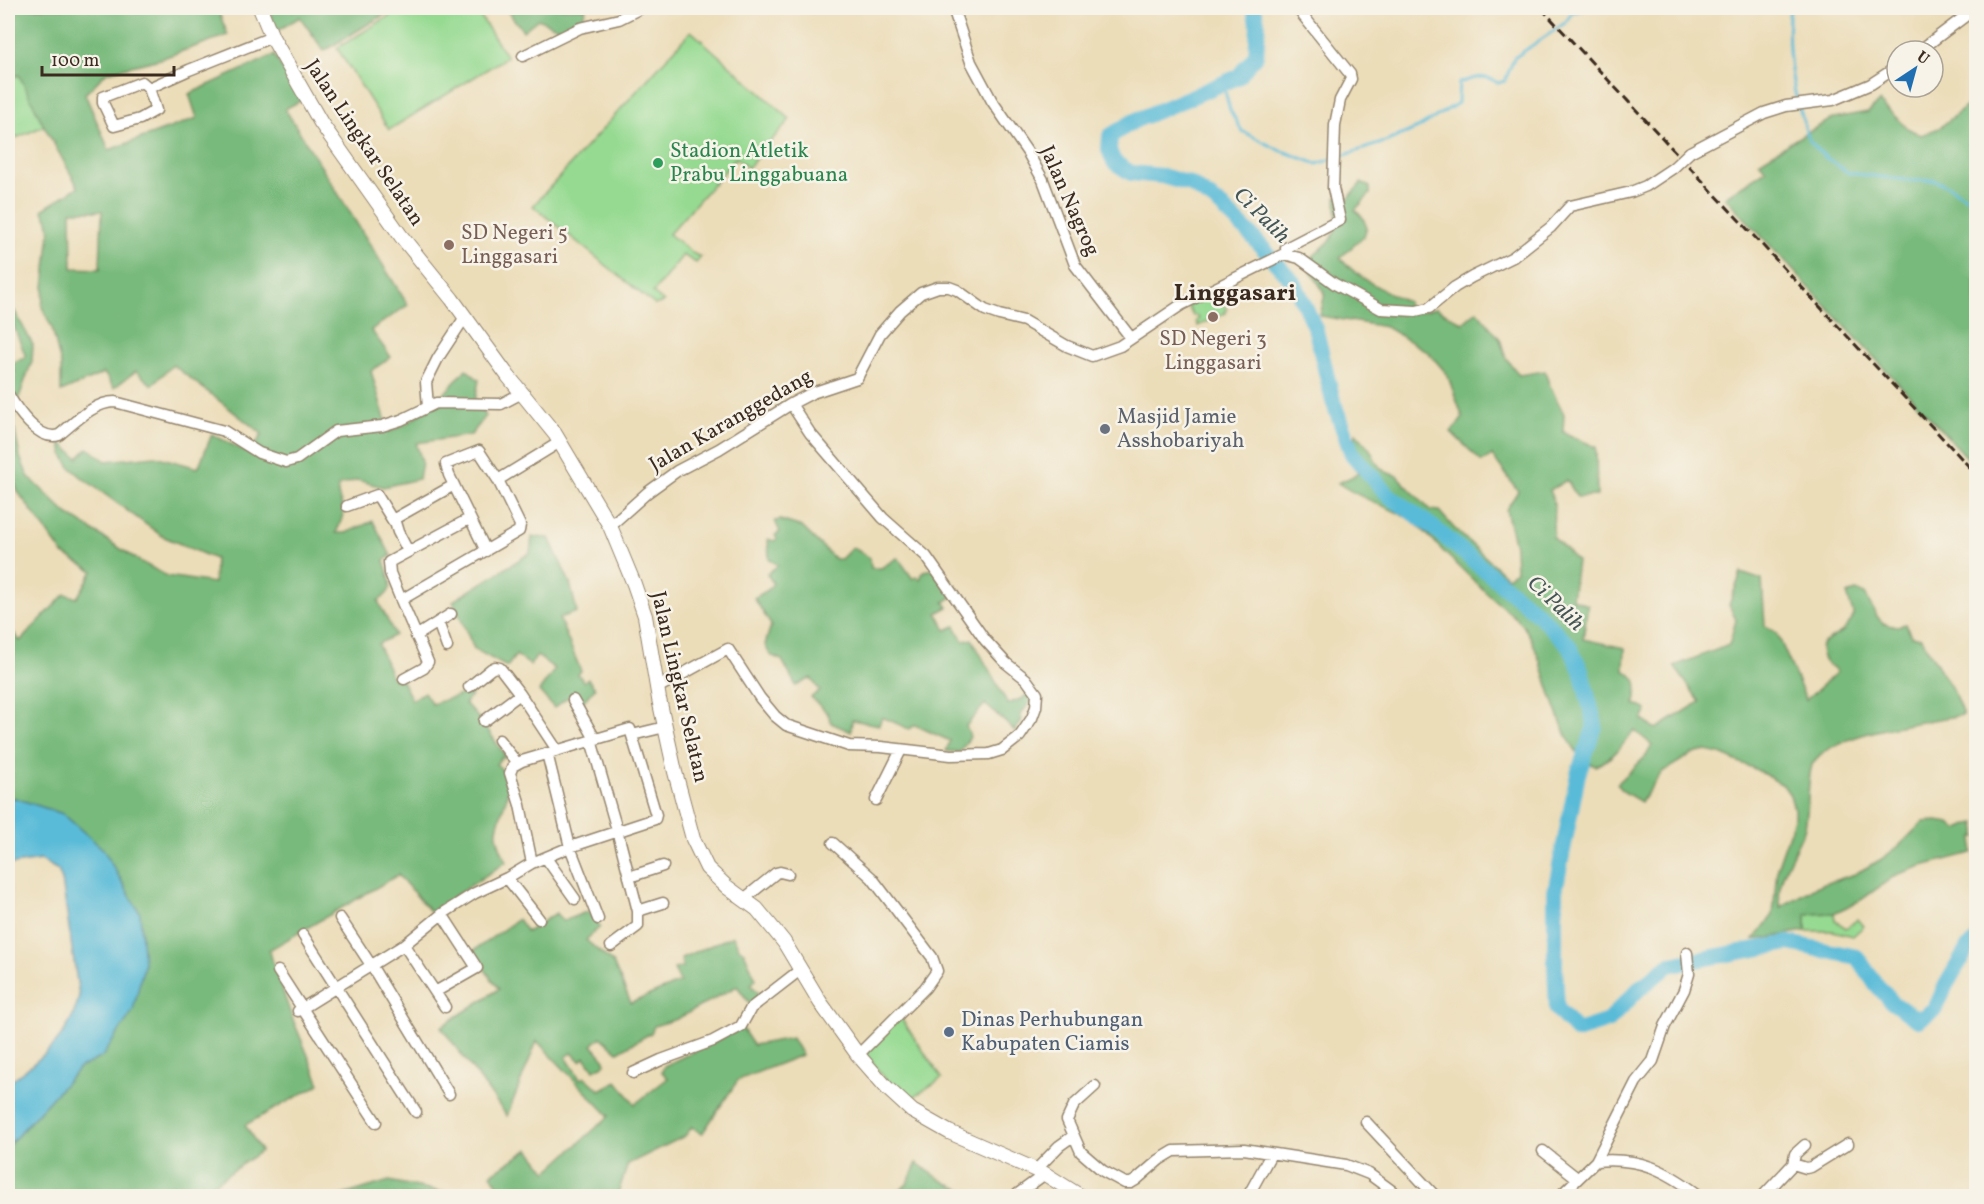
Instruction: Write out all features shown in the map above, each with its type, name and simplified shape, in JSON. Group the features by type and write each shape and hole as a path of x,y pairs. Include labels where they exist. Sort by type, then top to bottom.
{"street":[{"name":"Jalan Lingkar Selatan","path":"260,8 272,37 321,123 401,236 560,442 610,526 645,616 665,727 693,839 703,861 714,875 744,899 771,926 820,1002 858,1055 886,1088 912,1111 949,1132 1041,1172 1080,1197"},
{"path":"523,56 580,28 619,20 641,8"},
{"name":"Jalan Nagrog","path":"952,8 971,62 992,101 1028,153 1043,180 1075,265 1131,339"},
{"name":"Jalan Karanggedang","path":"610,526 648,492 677,471 719,449 791,404 813,393 857,378 880,334 900,311 921,293 938,287 950,287 985,310 1024,321 1067,346 1092,356 1108,351 1131,339 1181,305 1261,264 1286,254 1287,247 1334,224 1340,218 1333,188 1337,112 1351,77 1297,8"},
{"path":"1935,39 1976,8"},
{"path":"149,88 272,37"},
{"path":"1286,254 1308,263 1335,284 1381,309 1416,311 1428,308 1455,287 1514,256 1551,227 1570,206 1631,192 1646,186 1673,168 1689,152 1764,113 1833,100 1872,84 1885,75"},
{"path":"142,82 149,88 156,107 155,113 114,126 103,103 103,97 142,82"},
{"path":"428,407 426,382 438,358 465,317"},
{"path":"8,394 26,421 44,435 52,437 59,435 97,406 115,402 224,431 259,453 286,462 297,459 336,431 382,426 401,420 436,403 501,404 522,393"},
{"path":"657,688 728,649 760,698 786,725 849,746 951,755 989,754 1002,750 1024,731 1035,712 1037,694 1026,679 1006,663 986,640 926,556 883,518 810,433 791,404"},
{"path":"498,480 560,442"},
{"path":"401,600 486,551 520,530 516,515 498,480 478,451 446,463 469,519 486,551"},
{"path":"393,521 401,514 454,485"},
{"path":"347,506 377,495 408,550"},
{"path":"404,678 428,664 394,586 388,565 408,550 469,519"},
{"path":"416,636 451,614"},
{"path":"438,622 447,648"},
{"path":"469,687 491,669 497,667 504,670 520,694 552,752 570,847 598,919"},
{"path":"484,721 520,694"},
{"path":"573,700 593,740 638,911 638,926 611,946"},
{"path":"632,735 665,727"},
{"path":"300,1010 404,945 442,914 475,893 532,863 570,847 617,830 651,821 656,815 630,729 513,766 510,773 520,805 532,863"},
{"path":"499,740 517,763"},
{"path":"876,800 901,750"},
{"path":"833,843 875,882 932,957 937,971 925,988 858,1055"},
{"path":"546,858 575,899"},
{"path":"629,878 663,866"},
{"path":"744,899 776,873 788,874"},
{"path":"507,878 538,919"},
{"path":"638,911 663,903"},
{"path":"435,992 477,968 442,914"},
{"path":"340,918 449,1094"},
{"path":"303,935 416,1112"},
{"path":"404,945 445,1008"},
{"path":"1561,1196 1596,1161 1636,1082 1653,1061 1665,1026 1684,990 1689,974 1687,952"},
{"path":"633,1074 661,1060 713,1041 741,1026 750,1008 800,970"},
{"path":"278,971 300,1010 376,1122"},
{"path":"1095,1086 1074,1105 1067,1120 1081,1152 1103,1171 1125,1183 1136,1180 1159,1160 1174,1151 1244,1149 1346,1165 1369,1174 1399,1197"},
{"path":"1366,1122 1436,1197"},
{"path":"1015,1197 1041,1172 1059,1146 1073,1136"},
{"path":"1793,1164 1806,1168 1811,1167 1848,1144"},
{"path":"1763,1197 1793,1164 1795,1154 1805,1145"},
{"path":"1543,1151 1577,1178"},
{"path":"1248,1197 1271,1154"},
{"path":"1596,1161 1618,1160 1647,1164 1665,1172 1700,1197"}],"green space":[{"path":"8,8 217,8 228,35 160,59 107,72 85,94 109,150 197,118 189,94 274,55 302,100 285,109 408,305 371,330 391,357 371,371 389,432 412,420 432,405 466,369 479,380 475,400 486,416 471,435 416,443 422,462 419,479 383,487 357,480 338,486 343,512 336,533 346,533 373,521 391,556 384,560 390,578 390,588 378,601 395,635 378,644 392,678 402,681 412,700 424,692 432,704 469,692 472,695 465,703 483,723 506,757 501,758 496,764 503,771 508,787 497,834 506,862 431,912 398,875 269,950 291,1015 320,1084 245,1125 261,1151 212,1185 235,1196 8,1196 8,1146 79,1068 102,1057 144,965 15,798 8,799 8,626 20,641 65,594 77,598 93,571 63,554 18,492 8,469 8,408 13,395 8,383 8,374 15,372 12,363 26,357 10,317 14,310 33,345 32,361 16,406 14,426 20,457 28,476 67,514 141,562 167,576 214,583 215,559 162,536 84,479 70,467 64,457 60,442 78,458 88,448 106,461 155,456 198,468 212,434 250,454 262,434 173,365 152,385 136,371 114,388 104,373 61,392 61,365 52,328 42,307 50,231 48,220 42,210 78,187 19,75 8,78","holes":["71,211 102,211 100,269 72,268"]},
{"path":"268,8 395,8 324,51 300,17 277,31"},
{"path":"402,8 475,8 507,57 389,130 337,48"},
{"path":"505,8 586,8 581,19 565,31 538,19 523,31"},
{"path":"691,31 790,119 748,168 736,158 669,234 701,257 696,263 683,255 653,293 664,302 655,305 533,206"},
{"path":"19,74 44,126 16,138 8,122 8,78"},
{"path":"1976,99 1976,467 1725,197 1766,170 1759,162 1834,118 1868,112 1879,102 1909,129 1921,135 1939,128"},
{"path":"1361,183 1370,187 1370,194 1355,210 1363,218 1367,228 1364,236 1340,258 1363,278 1408,302 1408,314 1436,308 1463,323 1477,311 1500,339 1506,358 1519,375 1545,371 1564,414 1563,432 1596,447 1597,496 1577,497 1567,480 1550,490 1554,503 1553,537 1577,561 1572,599 1588,605 1583,639 1625,648 1624,670 1633,677 1637,684 1635,704 1647,710 1642,720 1656,729 1700,702 1674,666 1729,645 1736,620 1729,605 1741,573 1762,580 1765,626 1777,633 1806,700 1837,672 1823,657 1822,644 1843,631 1852,620 1853,613 1847,594 1856,591 1865,594 1879,620 1890,626 1906,624 1911,636 1921,638 1954,692 1963,715 1860,736 1823,752 1813,763 1809,776 1806,823 1782,878 1779,897 1781,907 1815,887 1855,874 1880,860 1899,846 1923,822 1950,823 1957,830 1976,823 1976,837 1973,837 1972,853 1896,875 1861,900 1834,913 1806,914 1806,931 1754,939 1773,915 1777,868 1794,819 1790,795 1783,785 1757,770 1720,754 1706,751 1692,754 1662,772 1641,802 1624,792 1617,784 1646,756 1652,745 1634,730 1607,760 1595,766 1583,758 1572,745 1563,728 1536,650 1521,624 1413,521 1338,483 1358,474 1352,463 1356,433 1369,448 1381,469 1396,475 1430,510 1439,511 1507,577 1516,571 1515,546 1506,510 1518,491 1492,455 1482,462 1451,432 1463,418 1447,374 1428,352 1386,327 1320,316 1325,293 1311,272 1310,259 1331,240 1337,227 1336,197 1348,199"},
{"path":"1217,291 1227,310 1226,313 1198,326 1196,321 1199,319 1196,315 1193,316 1188,306"},
{"path":"780,520 802,527 835,559 841,559 854,548 870,558 871,568 881,568 897,558 913,579 917,576 920,580 923,571 934,569 952,597 944,602 948,607 937,613 946,630 955,626 963,641 972,639 1008,704 1023,698 1031,690 1035,696 1020,715 1022,720 1015,731 985,704 966,726 970,737 960,752 946,751 950,741 915,725 909,729 882,717 879,725 852,720 851,732 831,723 828,714 811,697 820,691 811,678 796,686 782,660 770,655 765,645 771,625 754,598 768,590 773,583 767,574 778,565 769,559 768,539 774,541 777,539 775,535 780,532 775,521"},
{"path":"532,537 549,538 570,583 577,612 559,618 581,671 578,674 584,682 588,679 595,688 581,704 571,695 554,708 539,691 555,669 537,656 530,665 516,655 507,667 474,649 453,601 530,553"},
{"path":"589,911 600,927 586,940 613,963 631,1003 680,982 674,969 683,967 681,958 733,936 739,948 744,952 756,979 751,985 761,995 751,1005 737,986 677,1019 654,1026 651,1033 618,1052 601,1037 592,1045 605,1060 605,1064 594,1070 585,1057 580,1061 572,1053 566,1057 580,1079 585,1077 600,1090 617,1081 635,1104 668,1078 662,1072 664,1066 742,1028 753,1045 792,1038 802,1055 738,1080 702,1134 692,1127 685,1136 628,1164 617,1196 505,1196 491,1174 529,1149 547,1172 609,1116 537,1041 507,1116 441,1027 499,989 472,952 518,919 527,932 556,913 563,921"},
{"path":"1834,913 1835,920 1846,928 1858,919 1864,926 1853,936 1833,931 1806,931 1806,914"},
{"path":"900,1017 942,1078 909,1100 901,1098 865,1054"},
{"path":"917,1163 957,1188 986,1194 981,1196 893,1196 907,1184"},
{"path":"389,1181 457,1195 458,1196 340,1196"}],"water":[{"path":"15,798 63,814 103,849 140,913 144,965 133,1011 102,1057 79,1068 8,1146 8,1083 43,1056 61,1036 75,1011 79,996 62,880 58,870 41,860 8,865 8,799"}],"waterway":[{"name":"Ci Palih","path":"1254,8 1258,27 1256,55 1238,77 1134,121 1110,136 1109,150 1114,162 1131,173 1162,176 1190,184 1218,203 1251,235 1295,284 1316,331 1333,401 1352,454 1388,495 1434,528 1538,614 1568,644 1581,670 1595,726 1578,774 1555,891 1557,1009 1577,1031 1608,1021 1639,989 1669,965 1789,943 1857,957 1875,983 1893,1003 1918,1020 1935,1009 1967,949 1976,941"},
{"path":"1223,84 1230,110 1242,131 1277,149 1317,164 1385,142 1418,128 1458,103 1459,83 1479,77 1498,83 1505,81 1514,58 1565,23 1572,13 1587,8"},
{"path":"1790,8 1789,54 1797,101"},
{"path":"1799,107 1809,140 1825,157 1849,173 1915,181 1934,180 1976,203"}],"railway":[{"path":"1541,8 1976,474"}],"place":[{"name":"Stadion Atletik Prabu Linggabuana","path":"658,163"},
{"name":"SD Negeri 5 Linggasari","path":"449,245"},
{"name":"SD Negeri 3 Linggasari","path":"1213,317"},
{"name":"Masjid Jamie Asshobariyah","path":"1105,429"},
{"name":"Dinas Perhubungan Kabupaten Ciamis","path":"949,1032"}],"district":[{"name":"Linggasari","path":"1235,294"}]}
